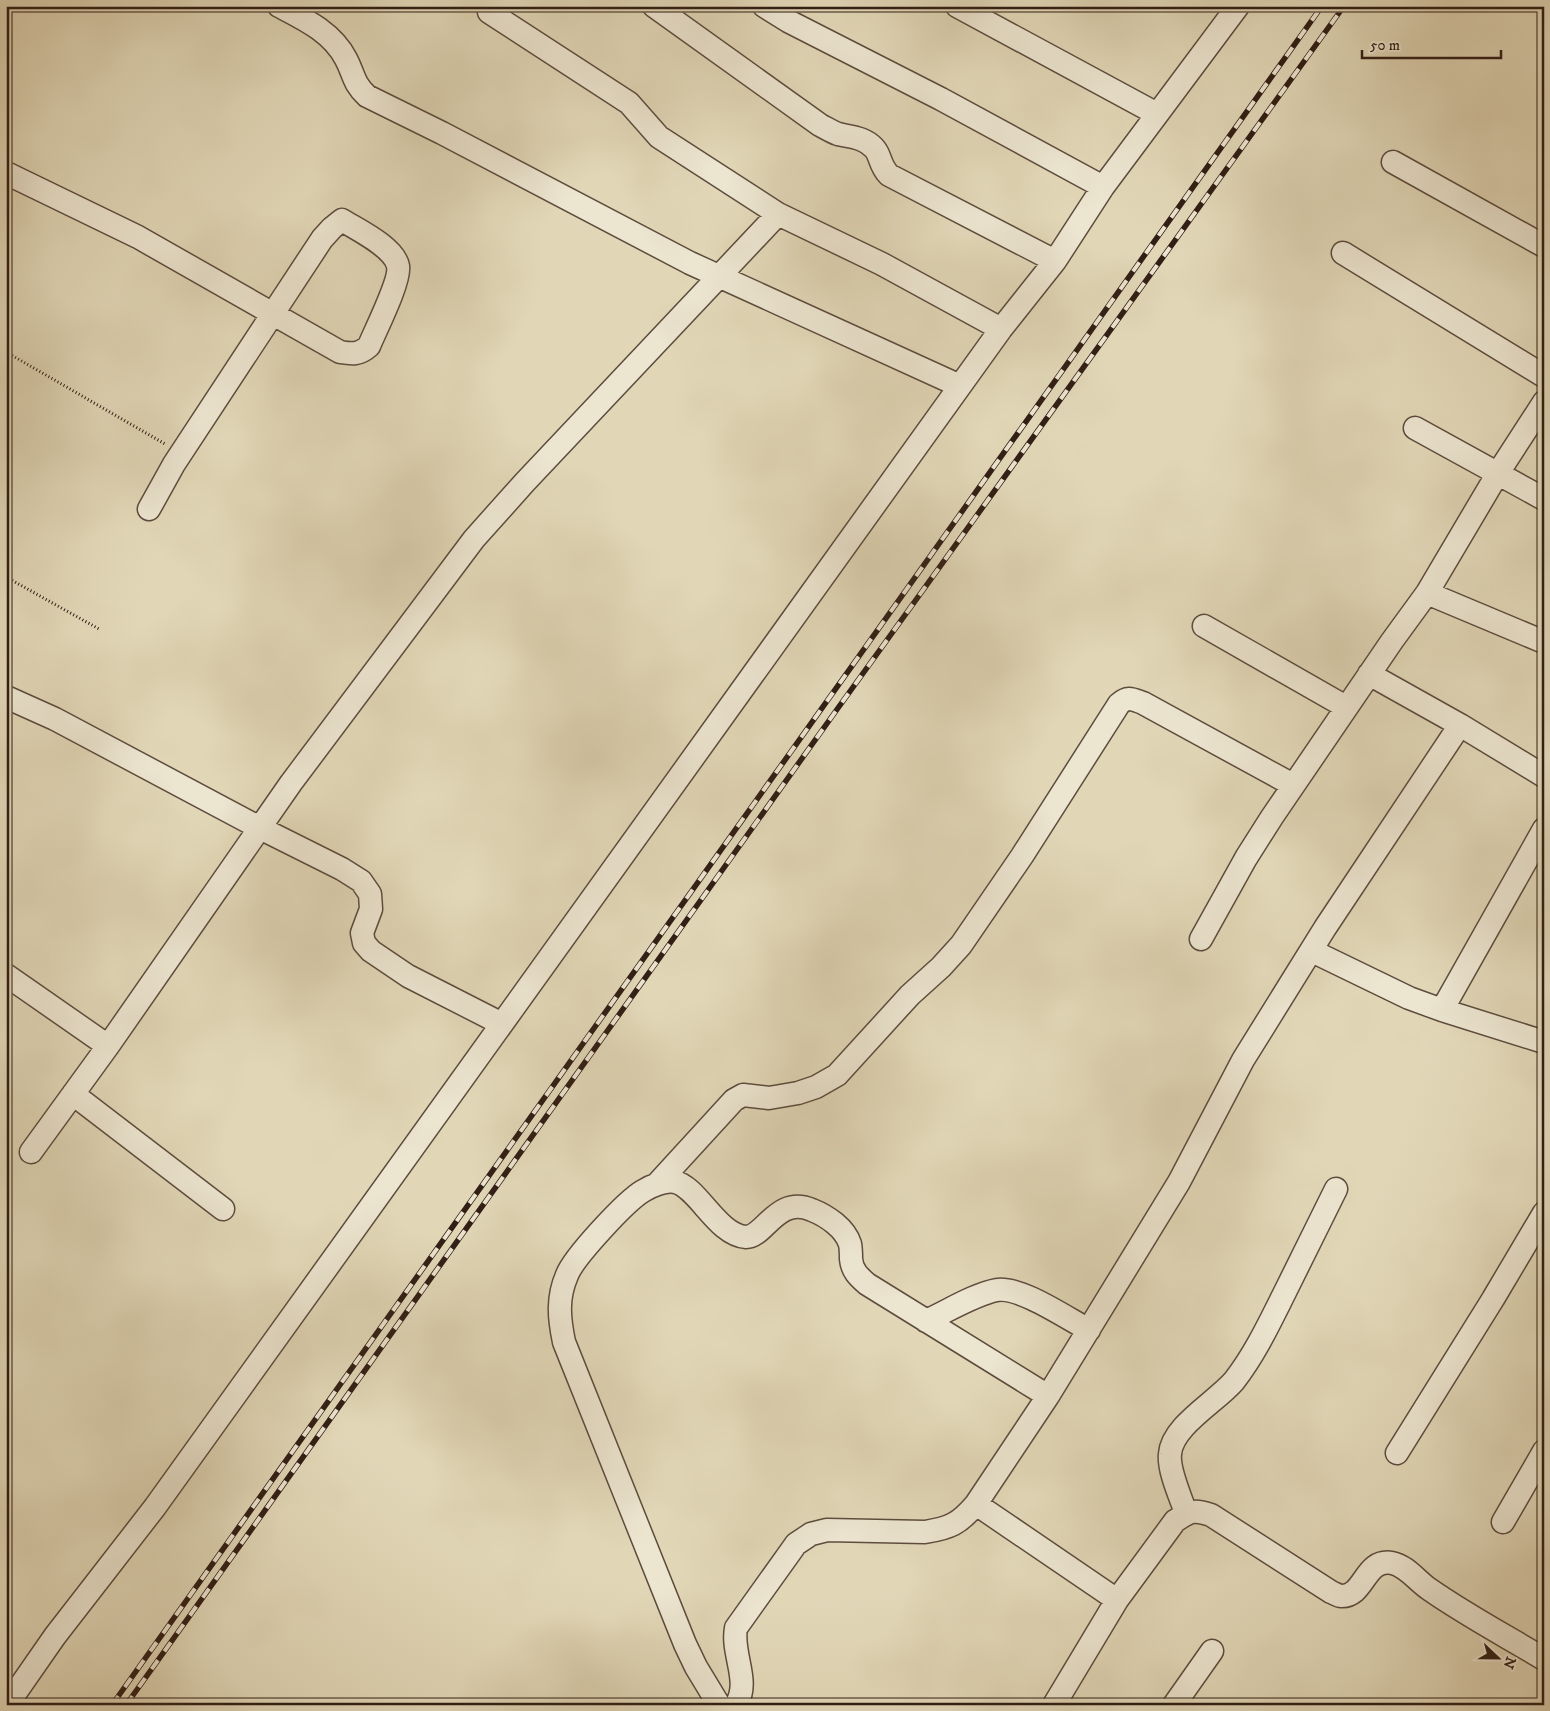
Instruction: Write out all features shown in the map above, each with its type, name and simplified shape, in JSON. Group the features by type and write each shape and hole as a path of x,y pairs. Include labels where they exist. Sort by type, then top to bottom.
{"street":[{"path":"279,6 306,20 329,36 346,58 357,87 366,96 450,137 690,263 720,275 960,386"},
{"path":"654,6 820,125 836,133 864,140 875,148 882,168 889,174 1055,262"},
{"path":"764,6 788,21 941,99 1103,187"},
{"path":"957,6 1157,114"},
{"path":"7,1705 55,1636 155,1507 1000,329 1055,262 1103,187 1238,6"},
{"path":"490,12 629,103 659,137 778,214 882,264 1000,329"},
{"path":"1394,162 1544,246"},
{"path":"6,173 138,237 274,316 340,352 352,354 362,352 369,346 397,281 398,267 392,255 380,244 342,220 332,228 322,239 274,316 181,453 149,508"},
{"path":"31,1152 344,711 474,539 525,482 778,214"},
{"path":"1343,253 1544,376"},
{"path":"1202,939 1246,858 1293,785 1426,593 1498,473 1544,402"},
{"path":"1415,428 1544,499"},
{"path":"1426,593 1544,642"},
{"path":"1204,626 1346,707"},
{"path":"1369,674 1460,725 1544,776"},
{"path":"6,698 55,719 361,880 370,894 372,909 362,933 364,943 371,951 408,976 502,1024"},
{"path":"658,1183 734,1100 743,1096 769,1098 798,1093 816,1087 837,1075 910,995 960,945 1022,856 1119,704 1125,699 1132,699 1143,703 1293,785"},
{"path":"736,1705 742,1692 742,1683 734,1638 736,1628 796,1544 811,1534 827,1530 925,1532 938,1530 963,1519 976,1504 1048,1396 1179,1182 1243,1060 1325,928 1460,725"},
{"path":"1442,1010 1544,829"},
{"path":"1312,951 1408,998 1544,1042"},
{"path":"6,975 108,1046"},
{"path":"73,1094 223,1209"},
{"path":"719,1705 696,1667 686,1644 574,1370 564,1342 559,1317 560,1297 567,1273 621,1209 641,1191 658,1183 675,1182 687,1188 723,1226 747,1237 756,1233 779,1212 795,1207 811,1209 844,1230 850,1245 851,1262 856,1275 872,1288 1048,1396"},
{"path":"1186,1513 1174,1478 1170,1454 1175,1438 1188,1422 1232,1383 1246,1365 1278,1306 1336,1189"},
{"path":"1397,1453 1544,1213"},
{"path":"926,1321 979,1296 998,1290 1012,1291 1024,1295 1089,1330"},
{"path":"1503,1522 1544,1451"},
{"path":"976,1504 1117,1600"},
{"path":"1054,1705 1117,1600 1176,1521 1186,1513 1198,1510 1211,1515 1331,1592 1341,1596 1351,1594 1364,1580 1373,1566 1383,1562 1394,1563 1410,1573 1428,1589 1486,1626 1544,1659"},
{"path":"1174,1705 1212,1651"}],"path":[{"path":"6,352 181,453"},
{"path":"6,577 99,629"}],"railway":[{"path":"112,1705 1322,6"},
{"path":"126,1705 838,708 1344,6"}]}
